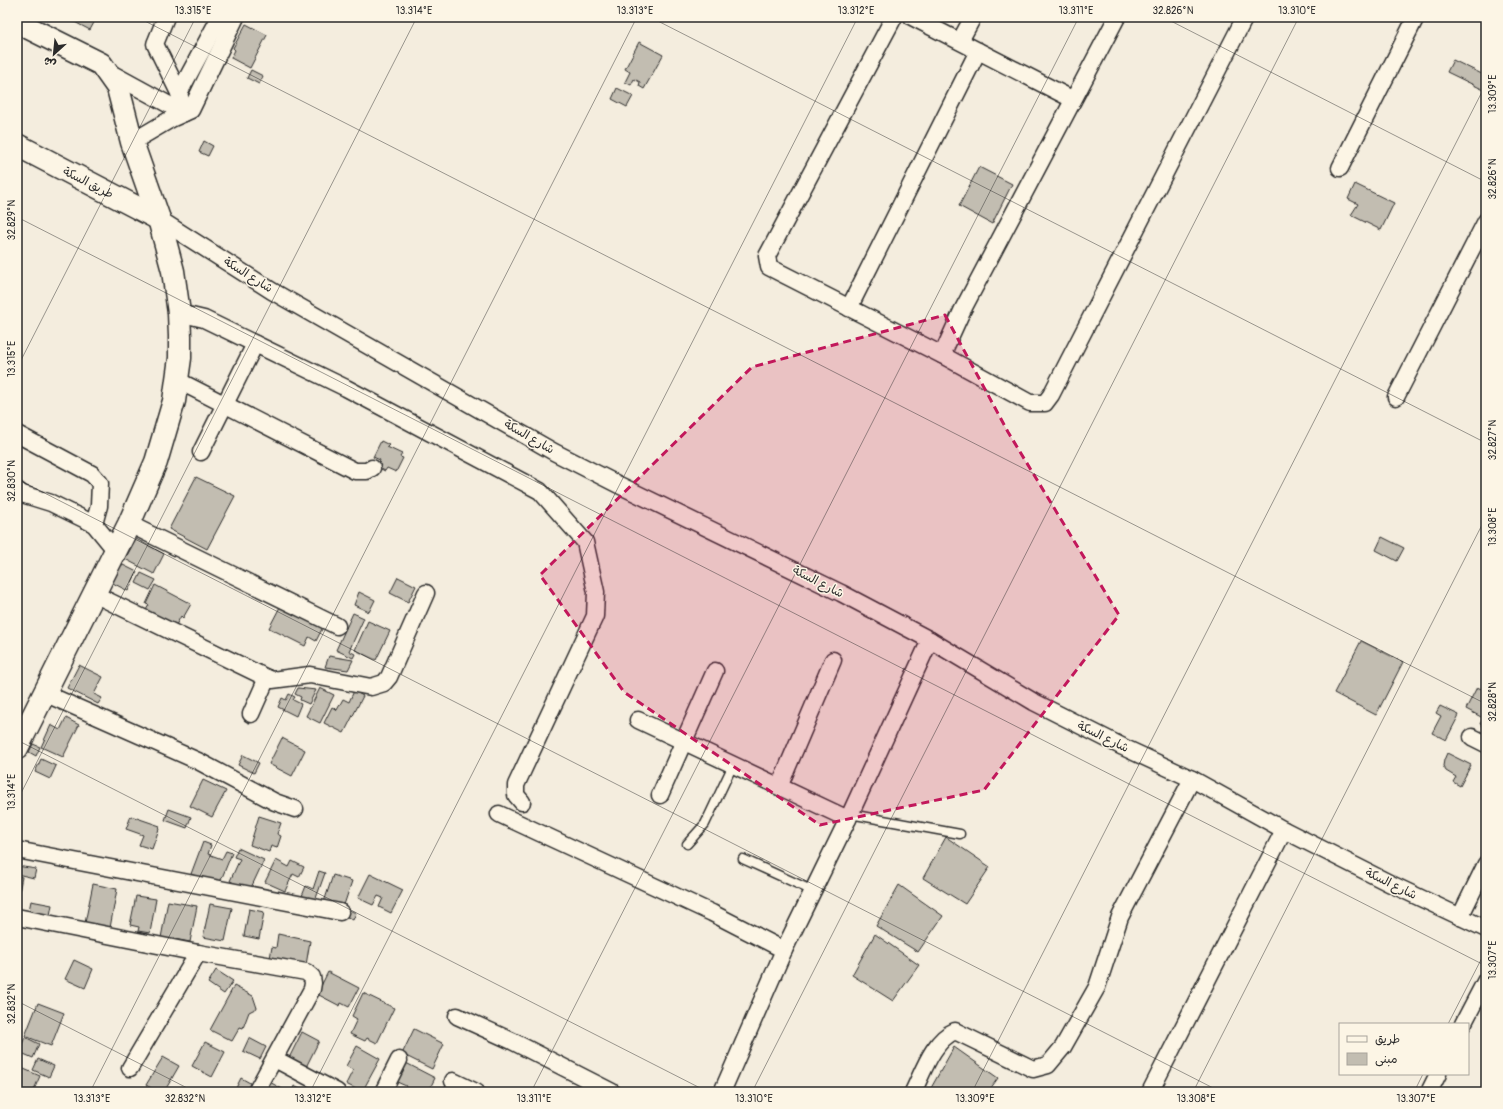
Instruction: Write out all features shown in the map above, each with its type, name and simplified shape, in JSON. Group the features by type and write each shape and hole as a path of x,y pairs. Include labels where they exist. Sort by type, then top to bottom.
{"main road":[{"path":"17,22 101,64 109,72 118,88 132,142 159,219 173,270 179,313 180,358 177,380 163,442 148,482 116,551 17,748"},
{"name":"طريق السكة","path":"17,145 159,219"}],"street":[{"path":"166,17 155,44 179,93 184,113"},
{"path":"179,93 220,17"},
{"path":"132,142 191,110 236,17"},
{"path":"894,17 767,256 769,268 942,355 1030,403 1045,404 1245,17"},
{"path":"912,17 1072,99"},
{"path":"960,41 973,17"},
{"path":"942,355 962,311 1072,99 1117,17"},
{"path":"1340,168 1416,17"},
{"path":"849,308 978,51"},
{"path":"109,72 184,113"},
{"name":"شارع السكة","path":"159,219 272,291 554,452 841,593 930,640 1034,702 1123,747 1192,779 1284,830 1391,884 1463,910 1486,929"},
{"path":"1396,397 1486,221"},
{"path":"179,313 204,319 346,388 540,491 585,542 596,592 596,611 563,686 516,785 516,796 522,802"},
{"path":"201,452 255,344"},
{"path":"177,380 224,406 355,471 367,471 372,468"},
{"path":"17,434 92,474 100,483 99,506 94,524"},
{"path":"17,490 22,494 51,503 94,524 116,551"},
{"path":"129,524 337,626"},
{"path":"94,594 272,680 310,675 372,687 384,683 389,677 426,592"},
{"path":"722,1092 784,950 849,816 930,640"},
{"path":"779,787 833,660"},
{"path":"660,795 715,671"},
{"path":"251,714 267,678"},
{"path":"44,693 204,764 275,802 295,809"},
{"path":"638,720 779,787 849,816"},
{"path":"1472,737 1486,744"},
{"path":"913,1092 932,1055 946,1034 955,1031 1033,1069 1048,1065 1063,1047 1097,987 1109,957 1120,917 1192,779"},
{"path":"499,814 712,913 784,950"},
{"path":"1150,1092 1284,830"},
{"path":"17,850 340,912"},
{"path":"1463,910 1486,864"},
{"path":"17,917 198,953 306,972 312,977 312,989 256,1092"},
{"path":"130,1068 198,953"},
{"path":"1464,1023 1486,980"},
{"path":"457,1016 512,1041 612,1092"},
{"path":"275,1059 336,1092"},
{"path":"383,1092 399,1060"},
{"path":"1429,1092 1438,1075"},
{"path":"453,1081 476,1092"}],"lane":[{"path":"687,844 705,824 733,765"},
{"path":"849,816 960,834"},
{"path":"743,859 813,891"}],"highlighted area":[{"path":"945,315 1008,432 1119,615 984,790 820,825 624,692 540,575 752,367"}],"building":[{"path":"65,17 97,17 90,30"},
{"path":"246,24 267,35 250,68 231,58 235,50 233,48"},
{"path":"639,42 663,55 644,89 639,86 640,82 634,79 631,85 625,82 630,72 625,69"},
{"path":"1453,60 1486,76 1486,91 1447,72"},
{"path":"251,70 263,76 259,84 247,78"},
{"path":"617,88 633,96 627,107 612,99"},
{"path":"204,141 213,146 208,156 199,152"},
{"path":"979,167 1012,184 992,224 959,206"},
{"path":"1355,184 1394,203 1381,230 1351,215 1358,204 1348,199"},
{"path":"381,441 389,445 387,447 402,454 400,457 403,458 396,472 387,468 385,471 377,467 380,460 373,457"},
{"path":"196,477 235,496 207,549 169,529"},
{"path":"1382,537 1404,548 1397,561 1376,550"},
{"path":"136,539 164,554 154,574 125,559"},
{"path":"117,562 137,572 128,591 107,580"},
{"path":"141,573 156,580 150,590 136,583"},
{"path":"398,577 416,586 408,602 390,593"},
{"path":"155,585 191,604 183,618 181,616 176,625 146,610 149,605 146,604"},
{"path":"359,592 375,600 369,612 354,605"},
{"path":"281,605 323,627 316,641 309,637 305,646 269,628"},
{"path":"353,613 364,618 349,651 355,654 353,658 336,650"},
{"path":"368,621 390,631 376,660 355,650"},
{"path":"1361,641 1403,662 1376,715 1334,693"},
{"path":"329,656 353,660 348,670 325,667"},
{"path":"79,665 103,677 94,694 102,698 98,704 67,688"},
{"path":"1477,687 1486,691 1486,727 1480,724 1483,718 1466,709"},
{"path":"298,688 316,690 309,704 300,700 301,697 295,694"},
{"path":"320,688 334,695 320,723 306,716"},
{"path":"354,691 363,696 344,733 324,723 332,707 337,710 343,699 349,702"},
{"path":"289,694 295,697 293,700 301,704 296,716 278,707 282,698 286,700"},
{"path":"1440,706 1459,715 1446,740 1432,733 1441,716 1436,713"},
{"path":"66,718 79,725 63,757 41,747 51,725 60,730"},
{"path":"282,738 305,750 292,776 269,764"},
{"path":"33,744 40,747 36,756 29,752"},
{"path":"1447,753 1471,765 1460,786 1453,782 1456,777 1446,771 1443,766"},
{"path":"243,755 259,763 254,773 238,765"},
{"path":"41,759 56,766 50,779 35,772"},
{"path":"203,780 226,791 212,817 190,806"},
{"path":"169,809 191,817 187,828 165,820"},
{"path":"131,816 160,826 152,849 139,845 143,835 126,829"},
{"path":"259,816 281,823 277,834 281,836 277,848 271,846 269,852 250,845"},
{"path":"946,837 990,867 965,904 923,878"},
{"path":"203,842 211,845 208,854 222,859 226,851 232,853 219,885 191,874"},
{"path":"238,848 264,860 250,890 230,881 240,859 234,857"},
{"path":"276,860 289,867 292,861 304,867 299,877 293,874 285,891 265,882"},
{"path":"17,866 36,869 34,878 17,874"},
{"path":"319,871 325,873 315,901 302,896 306,886 313,889"},
{"path":"370,874 403,890 391,913 379,907 383,898 378,896 373,905 358,898"},
{"path":"333,875 352,881 342,911 323,905"},
{"path":"17,876 22,877 17,903"},
{"path":"93,884 117,889 110,928 85,923"},
{"path":"899,885 943,916 918,952 876,926"},
{"path":"136,896 156,899 150,933 138,931 139,927 130,925"},
{"path":"31,901 52,905 49,920 28,915"},
{"path":"168,901 197,906 190,942 174,939 173,945 160,943"},
{"path":"210,904 232,908 225,941 203,937"},
{"path":"345,908 356,913 353,920 342,914"},
{"path":"249,909 264,912 259,939 244,936"},
{"path":"278,934 310,941 306,965 270,958 272,947 276,948"},
{"path":"875,934 919,965 893,1001 852,975"},
{"path":"74,960 93,969 85,988 65,979"},
{"path":"216,970 233,981 224,994 208,983"},
{"path":"328,972 359,988 349,1007 341,1003 340,1006 317,994"},
{"path":"234,986 253,996 257,1008 249,1012 243,1028 240,1027 232,1041 210,1030"},
{"path":"363,993 394,1008 377,1043 367,1038 365,1041 350,1034 357,1019 352,1016"},
{"path":"38,1003 64,1013 51,1046 25,1036"},
{"path":"414,1029 444,1044 432,1069 402,1054"},
{"path":"302,1032 319,1041 305,1069 288,1060"},
{"path":"25,1037 39,1044 33,1058 19,1052"},
{"path":"249,1038 266,1047 260,1059 243,1051"},
{"path":"205,1042 225,1052 212,1077 192,1066"},
{"path":"357,1046 380,1059 362,1092 346,1084 353,1070 346,1066"},
{"path":"954,1047 998,1078 988,1092 937,1092 931,1088"},
{"path":"163,1057 179,1066 164,1092 158,1092 146,1085"},
{"path":"38,1059 54,1066 49,1077 33,1070"},
{"path":"406,1063 435,1078 428,1092 403,1092 406,1086 397,1082"},
{"path":"17,1066 40,1076 33,1092 17,1090"},
{"path":"241,1078 250,1083 246,1092 234,1092"},
{"path":"266,1080 284,1090 282,1092 260,1092"},
{"path":"294,1086 306,1092 292,1092"}]}
